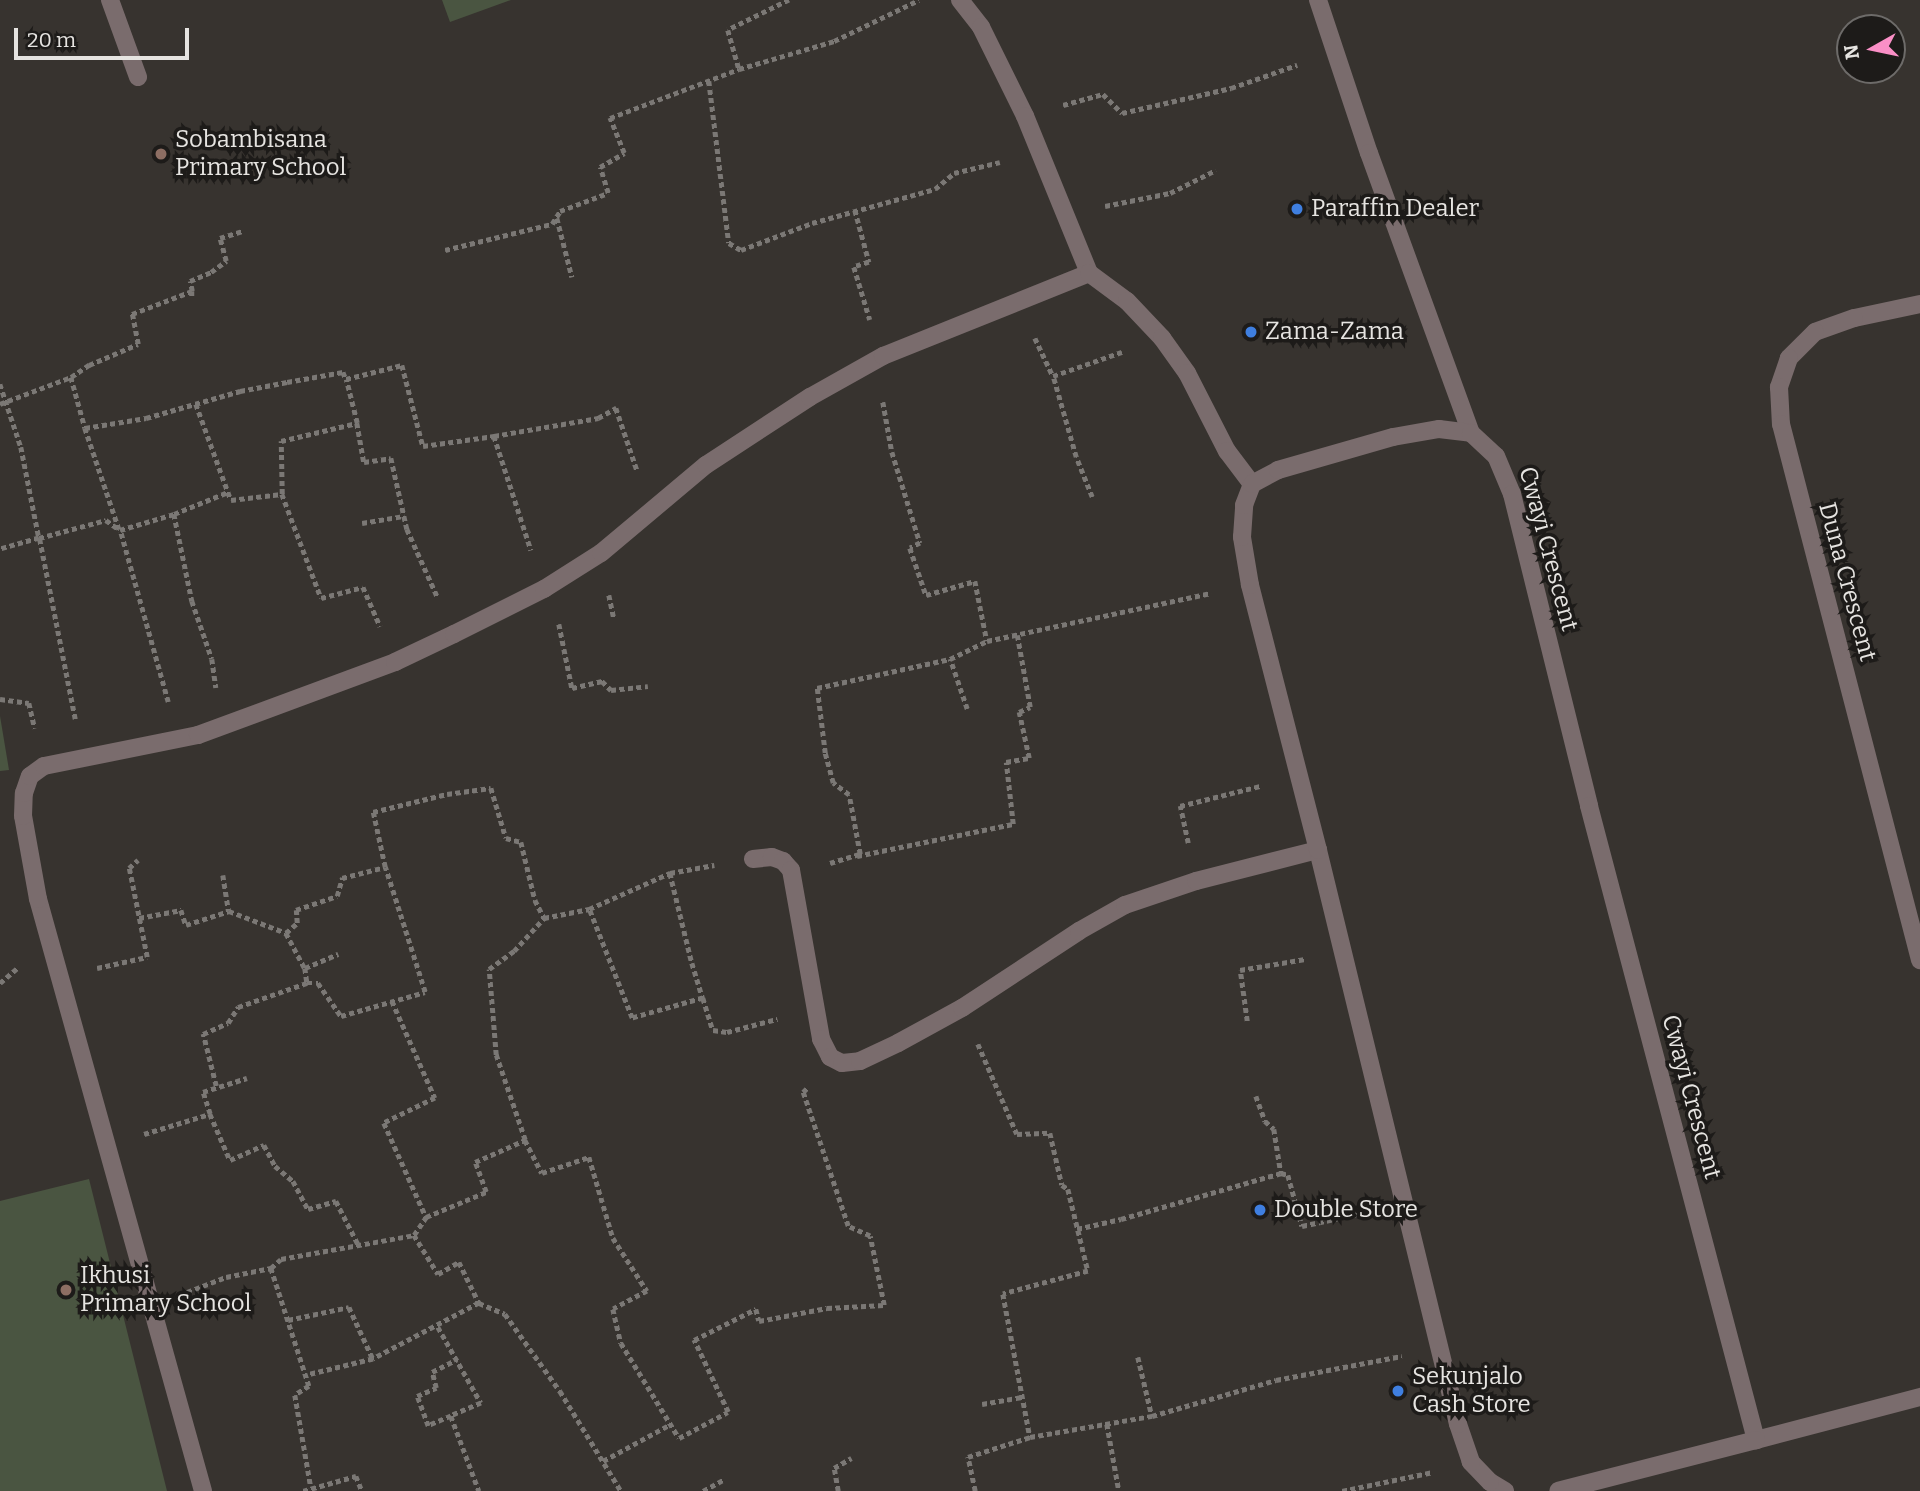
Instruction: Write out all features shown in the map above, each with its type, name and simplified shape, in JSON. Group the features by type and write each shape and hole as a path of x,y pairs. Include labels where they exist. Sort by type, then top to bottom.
{"street":[{"path":"110,0 138,77"},
{"path":"960,0 981,27 1025,116 1042,152 1089,273 1127,301 1162,338 1186,373 1227,452 1252,484"},
{"path":"1318,0 1471,433 1439,429 1393,437 1278,470 1252,484 1244,505 1242,537 1250,585 1318,850 1458,1424 1471,1462 1490,1482 1505,1491"},
{"path":"203,1491 38,899 23,816 24,793 30,776 44,766 178,740 223,727 395,662 454,634 544,589 601,553 706,465 756,430 883,356 1018,299 1089,273"},
{"name":"Duna Crescent","path":"1920,304 1854,318 1815,332 1789,358 1779,387 1781,424 1920,960"},
{"name":"Cwayi Crescent","path":"1471,433 1496,456 1512,494 1589,806 1756,1440"},
{"path":"753,859 772,857 783,861 791,870 821,1039 830,1057 842,1063 860,1061 962,1008 1079,931 1125,905 1196,881 1318,850"},
{"path":"1558,1491 1920,1397"}],"path":[{"path":"739,69 728,30 789,0"},
{"path":"444,250 532,231 552,224 560,211 608,193 600,167 624,153 610,118 739,69 834,41 919,0"},
{"path":"1025,116 1103,94 1122,113 1231,88 1335,52"},
{"path":"709,81 729,243 741,250 855,210 936,189 954,173 1042,152"},
{"path":"1066,213 1170,193 1216,170"},
{"path":"855,210 869,262 854,267 883,356"},
{"path":"557,217 572,276"},
{"path":"0,404 71,377 89,365 138,344 132,314 192,294 190,281 211,272 226,261 220,238 243,231"},
{"path":"1092,497 1076,457 1052,376 1162,338"},
{"path":"346,379 402,365 422,446 598,418 616,408 651,513"},
{"path":"85,428 146,418 240,391 343,373 364,461 391,458 404,516 454,634"},
{"path":"854,373 883,401 892,452 920,543 910,548 926,595 975,581 987,641"},
{"path":"71,377 85,428 120,530 178,740"},
{"path":"0,384 7,400 27,474 82,758"},
{"path":"196,404 231,500 282,494"},
{"path":"357,423 281,441 282,494 321,598 363,587 395,662"},
{"path":"494,436 544,589 558,622 572,688 602,681 611,690 648,686"},
{"path":"120,530 174,514 228,492"},
{"path":"174,514 192,601 212,659 223,727"},
{"path":"362,523 404,516"},
{"path":"0,549 106,520 120,530"},
{"path":"857,856 860,854 849,795 833,783 825,753 817,688 950,659 987,641 1250,585"},
{"path":"791,870 1013,824 1006,762 1028,758 1019,712 1030,708 1017,635"},
{"path":"950,659 967,709"},
{"path":"0,699 29,703 44,766"},
{"path":"1196,881 1180,806 1299,777"},
{"path":"216,1086 202,1034 228,1023 239,1007 307,983 318,983 341,1016 425,992 385,867 373,813 447,794 491,788 506,838 521,842 535,900 544,918"},
{"path":"58,975 147,957 129,868 138,860"},
{"path":"286,933 297,923 296,910 337,896 342,878 385,867"},
{"path":"815,1008 727,1032 713,1030 670,873 589,909 544,918 514,951 489,969 496,1055 525,1140 542,1173 589,1157 613,1238 647,1291 613,1309 621,1343 679,1437 728,1412 694,1340 756,1309 760,1321 827,1308 884,1305 870,1236 848,1226 803,1092 816,1082 830,1057"},
{"path":"223,876 229,911"},
{"path":"589,909 632,1018 703,998"},
{"path":"139,918 181,910 186,925 229,911 286,933 305,968 307,983"},
{"path":"1247,1021 1240,970 1343,951"},
{"path":"305,968 338,954"},
{"path":"392,1001 435,1098 384,1123 426,1217"},
{"path":"962,1008 1004,1096 1017,1134 1050,1133 1062,1185 1068,1189 1088,1271 1003,1294 1030,1437"},
{"path":"247,1078 203,1092 230,1160 264,1145 275,1166 292,1181 308,1209 336,1201 359,1245"},
{"path":"1256,1096 1265,1121 1274,1129 1281,1173"},
{"path":"106,1142 167,1129 210,1114"},
{"path":"150,1306 226,1277 271,1268 281,1259 414,1235 426,1217 486,1192 475,1162 525,1140"},
{"path":"1077,1229 1281,1173 1288,1175 1302,1226 1404,1203"},
{"path":"414,1235 438,1274 458,1262 479,1303 505,1314 560,1391 621,1491"},
{"path":"271,1268 307,1375 309,1386 295,1395 311,1488"},
{"path":"307,1375 373,1359 402,1346 421,1331 438,1327 479,1303"},
{"path":"288,1320 349,1307 373,1359"},
{"path":"438,1327 457,1359 481,1404 428,1426 417,1396 436,1388 432,1372 457,1359"},
{"path":"975,1491 968,1457 1030,1437 1153,1416 1276,1380 1394,1359 1440,1346"},
{"path":"1138,1357 1153,1416"},
{"path":"982,1404 1022,1397"},
{"path":"451,1416 478,1491"},
{"path":"603,1461 671,1424"},
{"path":"1108,1424 1118,1491"},
{"path":"838,1491 834,1468 851,1458"},
{"path":"1342,1491 1441,1471"},
{"path":"303,1491 356,1476 362,1491"},
{"path":"703,1491 723,1480"}],"green space":[{"path":"442,0 511,0 450,22"},
{"path":"0,716 9,770 0,771"},
{"name":"Ikhusi Primary School","path":"89,1179 167,1491 0,1491 0,1201"}],"place":[{"name":"Sobambisana Primary School","path":"161,154"},
{"name":"Paraffin Dealer","path":"1297,209"},
{"name":"Zama-Zama","path":"1251,332"},
{"name":"Double Store","path":"1260,1210"},
{"name":"Ikhusi Primary School","path":"66,1290"},
{"name":"Sekunjalo Cash Store","path":"1398,1391"}]}
